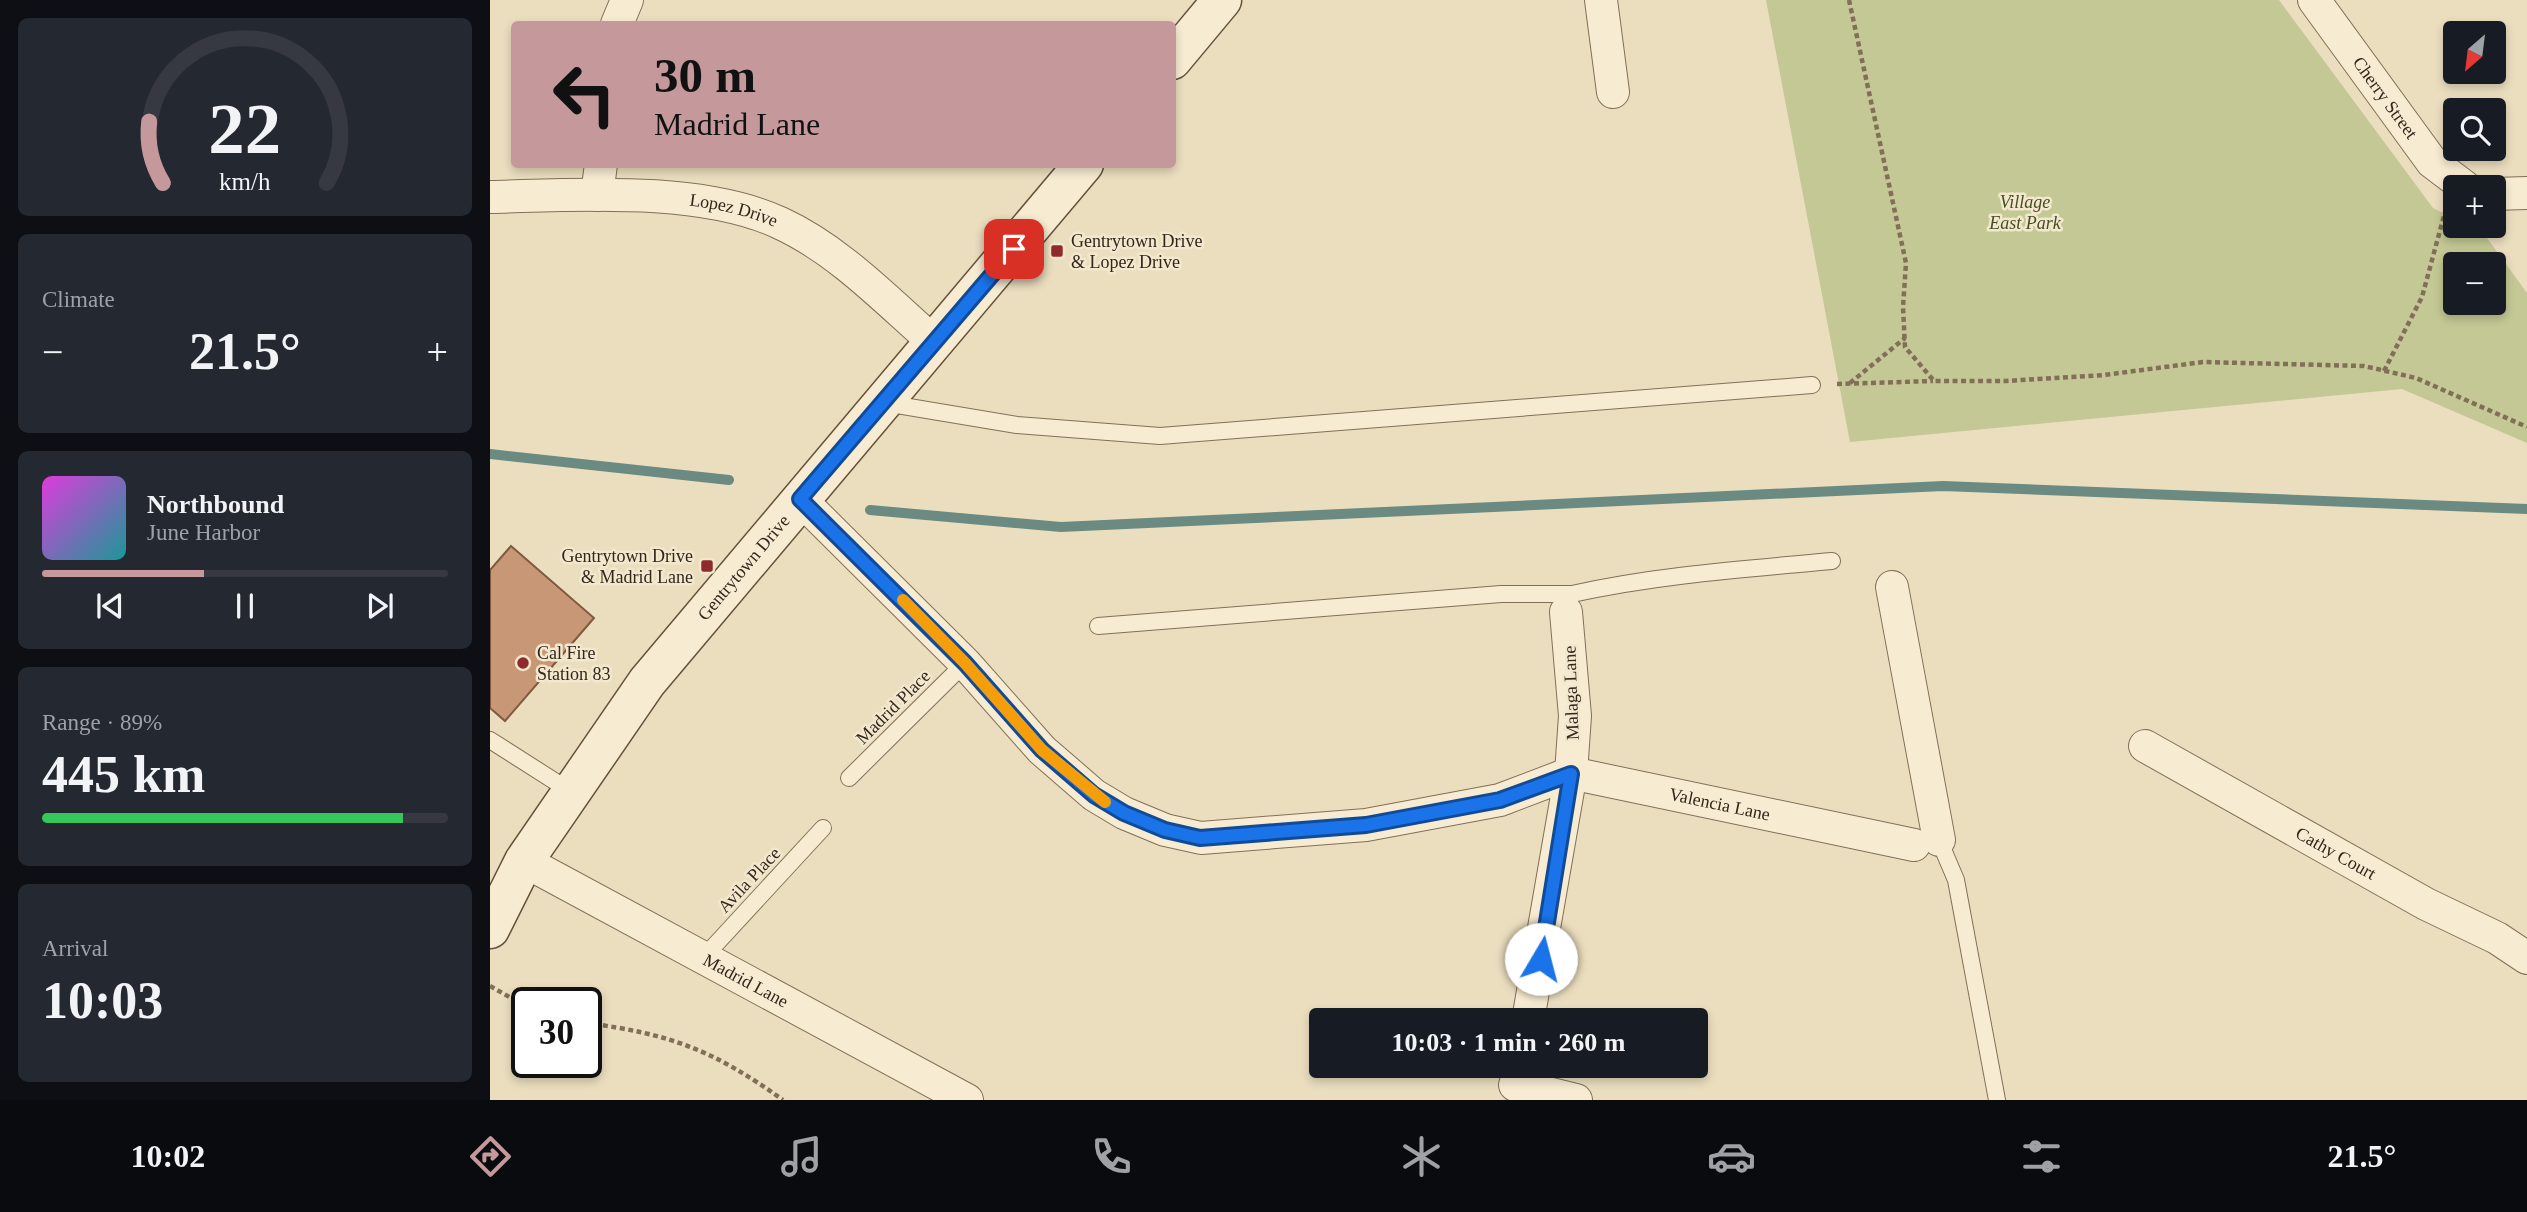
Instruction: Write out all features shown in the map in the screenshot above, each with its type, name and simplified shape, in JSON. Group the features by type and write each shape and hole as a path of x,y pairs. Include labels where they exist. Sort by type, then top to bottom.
{"street":[{"path":"618,21 628,0"},
{"path":"1176,55 1222,0"},
{"path":"1601,0 1613,92"},
{"name":"Cherry Street","path":"2314,0 2432,162 2449,175"},
{"name":"Gentrytown Drive","path":"490,929 524,861 647,682 1081,168"},
{"name":"Lopez Drive","path":"490,197 599,180 736,206 781,223 832,254 935,343"},
{"path":"2506,194 2527,193"},
{"path":"800,499 965,663 1042,750 1094,795 1124,813 1165,830 1200,838 1366,825 1500,800 1571,774"},
{"path":"1892,587 1926,843"},
{"name":"Malaga Lane","path":"1569,603 1575,716 1571,774"},
{"name":"Cathy Court","path":"2145,746 2426,904 2497,938 2527,958"},
{"path":"1530,1008 1571,774"},
{"name":"Valencia Lane","path":"1571,774 1870,835 1926,843"},
{"name":"Madrid Lane","path":"524,861 967,1100"},
{"path":"1510,1083 1576,1100"}],"lane":[{"path":"885,403 1017,425 1160,436 1812,385"},
{"path":"1098,626 1501,594 1569,603 1698,574 1832,561"},
{"name":"Madrid Place","path":"849,778 965,663"},
{"path":"490,740 570,791"},
{"name":"Avila Place","path":"703,958 823,828"},
{"path":"1926,843 1955,880 1997,1100"}],"path":[{"path":"1849,0 1906,263 1903,307 1905,347 1934,382"},
{"path":"2384,371 2422,297 2443,234"},
{"path":"1849,384 1905,337"},
{"path":"1812,385 2006,381 2104,374 2203,362 2364,366 2416,378 2527,427"},
{"path":"490,986 511,998"},
{"path":"602,1025 654,1033 702,1049 783,1100"}],"green space":[{"name":"Village East Park","path":"1766,0 2279,0 2433,208 2443,213 2443,238 2487,238 2497,252 2443,252 2443,315 2506,315 2506,264 2527,293 2527,443 2402,389 1850,442"}],"building":[{"name":"Cal Fire Station 83","path":"511,546 594,618 505,721 490,708 490,570"}],"waterway":[{"path":"490,454 729,480"},
{"path":"870,510 1061,527 1943,486 2527,509"}],"slow traffic":[{"path":"903,600 965,663 1042,750 1105,802"}],"place":[{"name":"Gentrytown Drive & Lopez Drive","path":"1057,251"},
{"name":"Gentrytown Drive & Madrid Lane","path":"707,566"},
{"name":"Cal Fire Station 83","path":"523,663"}],"route":[{"path":"1014,249 885,403 800,499 965,663 1042,750 1094,795 1124,813 1165,830 1200,838 1279,834 1366,825 1500,800 1571,774 1552,878 1541,959"}]}
